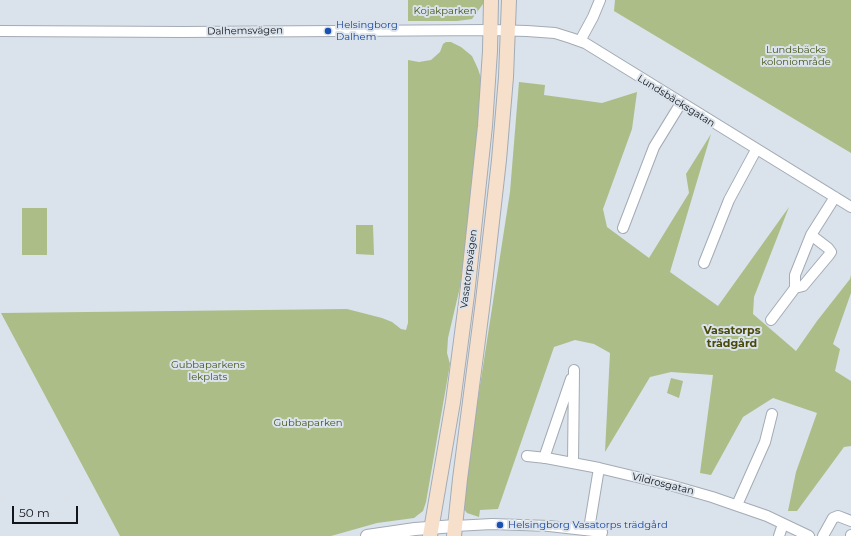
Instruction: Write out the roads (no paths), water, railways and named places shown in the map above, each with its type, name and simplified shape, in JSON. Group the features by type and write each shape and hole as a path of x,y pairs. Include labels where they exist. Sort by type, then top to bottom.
{"main road":[{"name":"Vasatorpsvägen","path":"431,532 453,402 467,295 485,126 491,30 491,0"},
{"name":"Vasatorpsvägen","path":"455,531 494,213 504,101 509,0"}],"street":[{"path":"580,41 596,11 600,0"},
{"name":"Lundsbäcksgatan","path":"491,30 555,33 580,41 851,207"},
{"name":"Dalhemsvägen","path":"0,31 190,32 491,30"},
{"path":"623,228 654,147 681,103"},
{"path":"704,263 730,200 756,150"},
{"path":"771,320 795,288 796,275 811,235 835,197"},
{"path":"795,288 803,286 830,252 828,248 811,235"},
{"path":"544,458 574,370 573,463"},
{"path":"737,505 764,442 772,414"},
{"name":"Vildrosgatan","path":"527,456 599,468 670,485 737,505 809,536"},
{"path":"589,529 599,468"},
{"path":"822,536 833,518 838,516 850,519"},
{"path":"367,536 415,529 431,532 455,531 492,524 589,529 602,532 601,536"},
{"path":"778,536 783,524"}],"place":[{"name":"Helsingborg Dalhem","path":"328,31"},
{"name":"Helsingborg Vasatorps trädgård","path":"500,525"}],"district":[{"name":"Vasatorps trädgård","path":"732,337"}],"park label":[{"name":"Kojakparken","path":"445,11"},
{"name":"Lundsbäcks koloniområde","path":"796,56"},
{"name":"Gubbaparkens lekplats","path":"208,370"},
{"name":"Gubbaparken","path":"308,423"}]}
